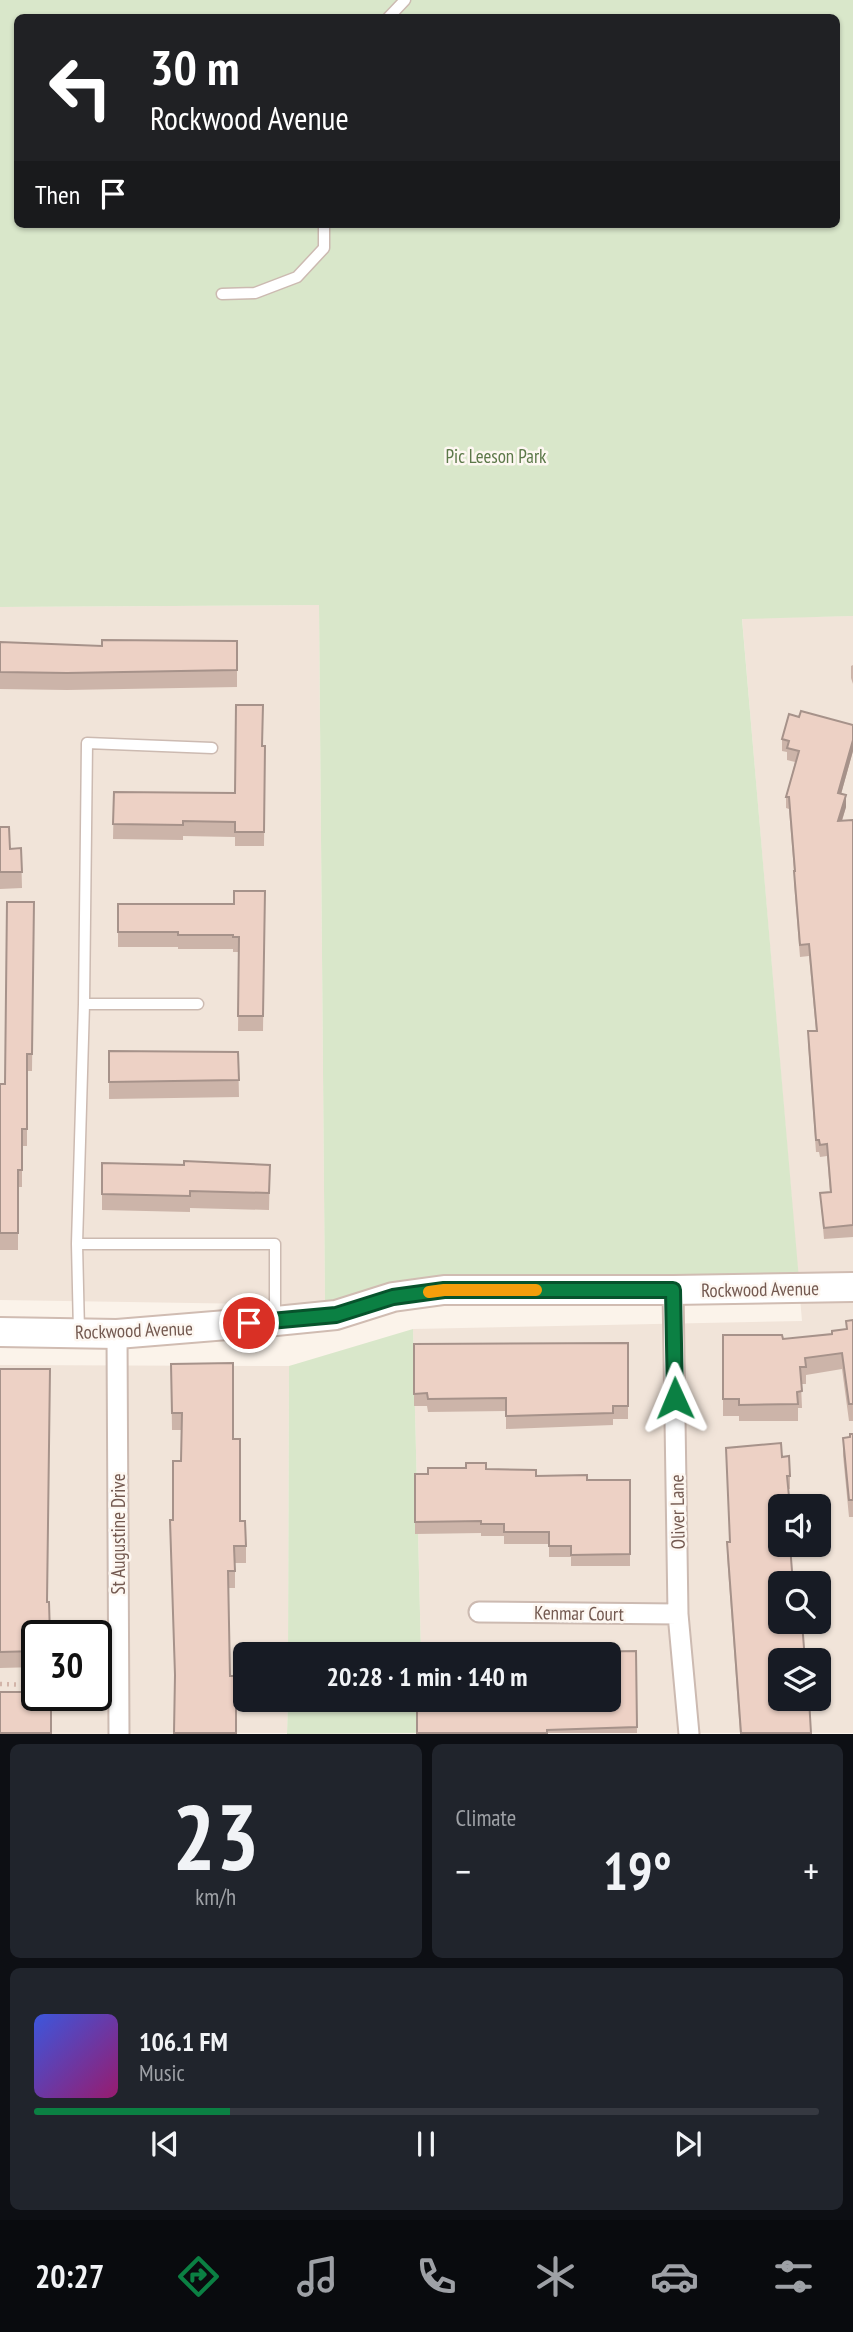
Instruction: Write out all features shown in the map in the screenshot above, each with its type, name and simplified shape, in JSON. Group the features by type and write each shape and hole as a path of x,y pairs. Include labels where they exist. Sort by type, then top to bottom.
{"street":[{"name":"Rockwood Avenue","path":"0,1332 117,1334 275,1321 336,1315 393,1297 444,1290 853,1287"},
{"name":"Oliver Lane","path":"673,1290 678,1614 689,1734"},
{"name":"St Augustine Drive","path":"117,1334 119,1734"},
{"name":"Kenmar Court","path":"479,1612 678,1614"}],"lane":[{"path":"392,14 405,0"},
{"path":"222,294 255,293 297,277 324,248 324,228"},
{"path":"79,1332 77,1244 84,1004 87,743 212,748"},
{"path":"84,1004 198,1004"},
{"path":"77,1244 275,1244 275,1321"}],"path":[{"path":"0,1684 21,1685"}],"shaded area":[{"path":"319,605 325,1305 0,1300 0,607"},
{"path":"853,616 853,1733 423,1733 538,1712 621,1712 621,1642 421,1642 413,1329 802,1321 742,618"},
{"path":"0,1365 289,1366 288,1642 233,1642 233,1712 288,1712 287,1733 0,1734"}],"green space":[{"name":"Pic Leeson Park","path":"0,0 853,0 853,616 742,619 800,1291 325,1305 319,605 0,607"},
{"path":"413,1329 421,1642 288,1642 289,1366"},
{"path":"288,1712 422,1712 423,1733 287,1734"}],"building":[{"path":"102,640 237,641 237,670 0,672 0,642 102,646"},
{"path":"236,705 263,705 264,832 235,832 235,822 183,821 183,825 113,824 114,792 235,793"},
{"path":"801,711 853,725 853,740 838,793 846,795 838,821 853,820 853,1225 824,1228 820,1193 831,1192 827,1144 820,1145 819,1140 816,1140 808,1031 817,1031 809,944 800,945 789,797 786,797 799,751 787,748 789,741 782,739 789,714 799,717"},
{"path":"0,827 9,827 10,849 21,848 22,872 0,872"},
{"path":"234,891 265,891 263,1016 238,1016 239,937 178,935 178,932 118,932 118,904 234,904"},
{"path":"7,902 34,902 32,1054 27,1054 27,1129 22,1129 22,1170 18,1170 18,1233 0,1233 0,1084 5,1084"},
{"path":"109,1051 238,1052 239,1080 109,1082"},
{"path":"184,1161 270,1165 269,1193 190,1191 190,1196 102,1194 102,1163 184,1165"},
{"path":"853,1320 853,1404 849,1404 842,1353 805,1358 806,1367 800,1367 802,1391 797,1392 798,1404 739,1405 739,1399 723,1399 723,1335 782,1335 783,1339 832,1334 832,1331 847,1329 846,1321"},
{"path":"628,1343 628,1406 613,1406 613,1413 506,1416 506,1398 428,1399 427,1393 414,1394 414,1344"},
{"path":"233,1363 233,1439 240,1439 240,1521 245,1521 246,1546 234,1546 235,1571 228,1571 230,1676 233,1676 236,1733 174,1733 170,1520 173,1520 173,1461 181,1461 182,1413 172,1413 171,1364"},
{"path":"0,1369 50,1369 47,1602 50,1620 21,1620 21,1651 0,1652"},
{"path":"850,1434 853,1434 853,1500 849,1500 843,1438 850,1437"},
{"path":"781,1443 782,1457 789,1456 789,1494 768,1494 768,1557 791,1557 792,1571 768,1571 768,1634 803,1634 804,1648 768,1648 768,1711 810,1711 811,1733 741,1733 727,1542 730,1542 726,1448"},
{"path":"466,1463 486,1463 486,1469 536,1470 536,1476 587,1475 587,1480 630,1480 630,1554 571,1555 571,1546 549,1546 549,1532 504,1532 504,1524 481,1524 481,1521 415,1522 415,1474 428,1474 428,1468 466,1468"},
{"path":"621,1651 636,1651 637,1727 547,1730 547,1733 417,1733 417,1712 621,1712"},
{"path":"0,1692 21,1692 21,1711 51,1711 51,1733 0,1733"}],"slow traffic":[{"path":"429,1292 536,1290"}],"route":[{"path":"249,1323 336,1315 393,1297 444,1290 673,1290 675,1398"}]}
